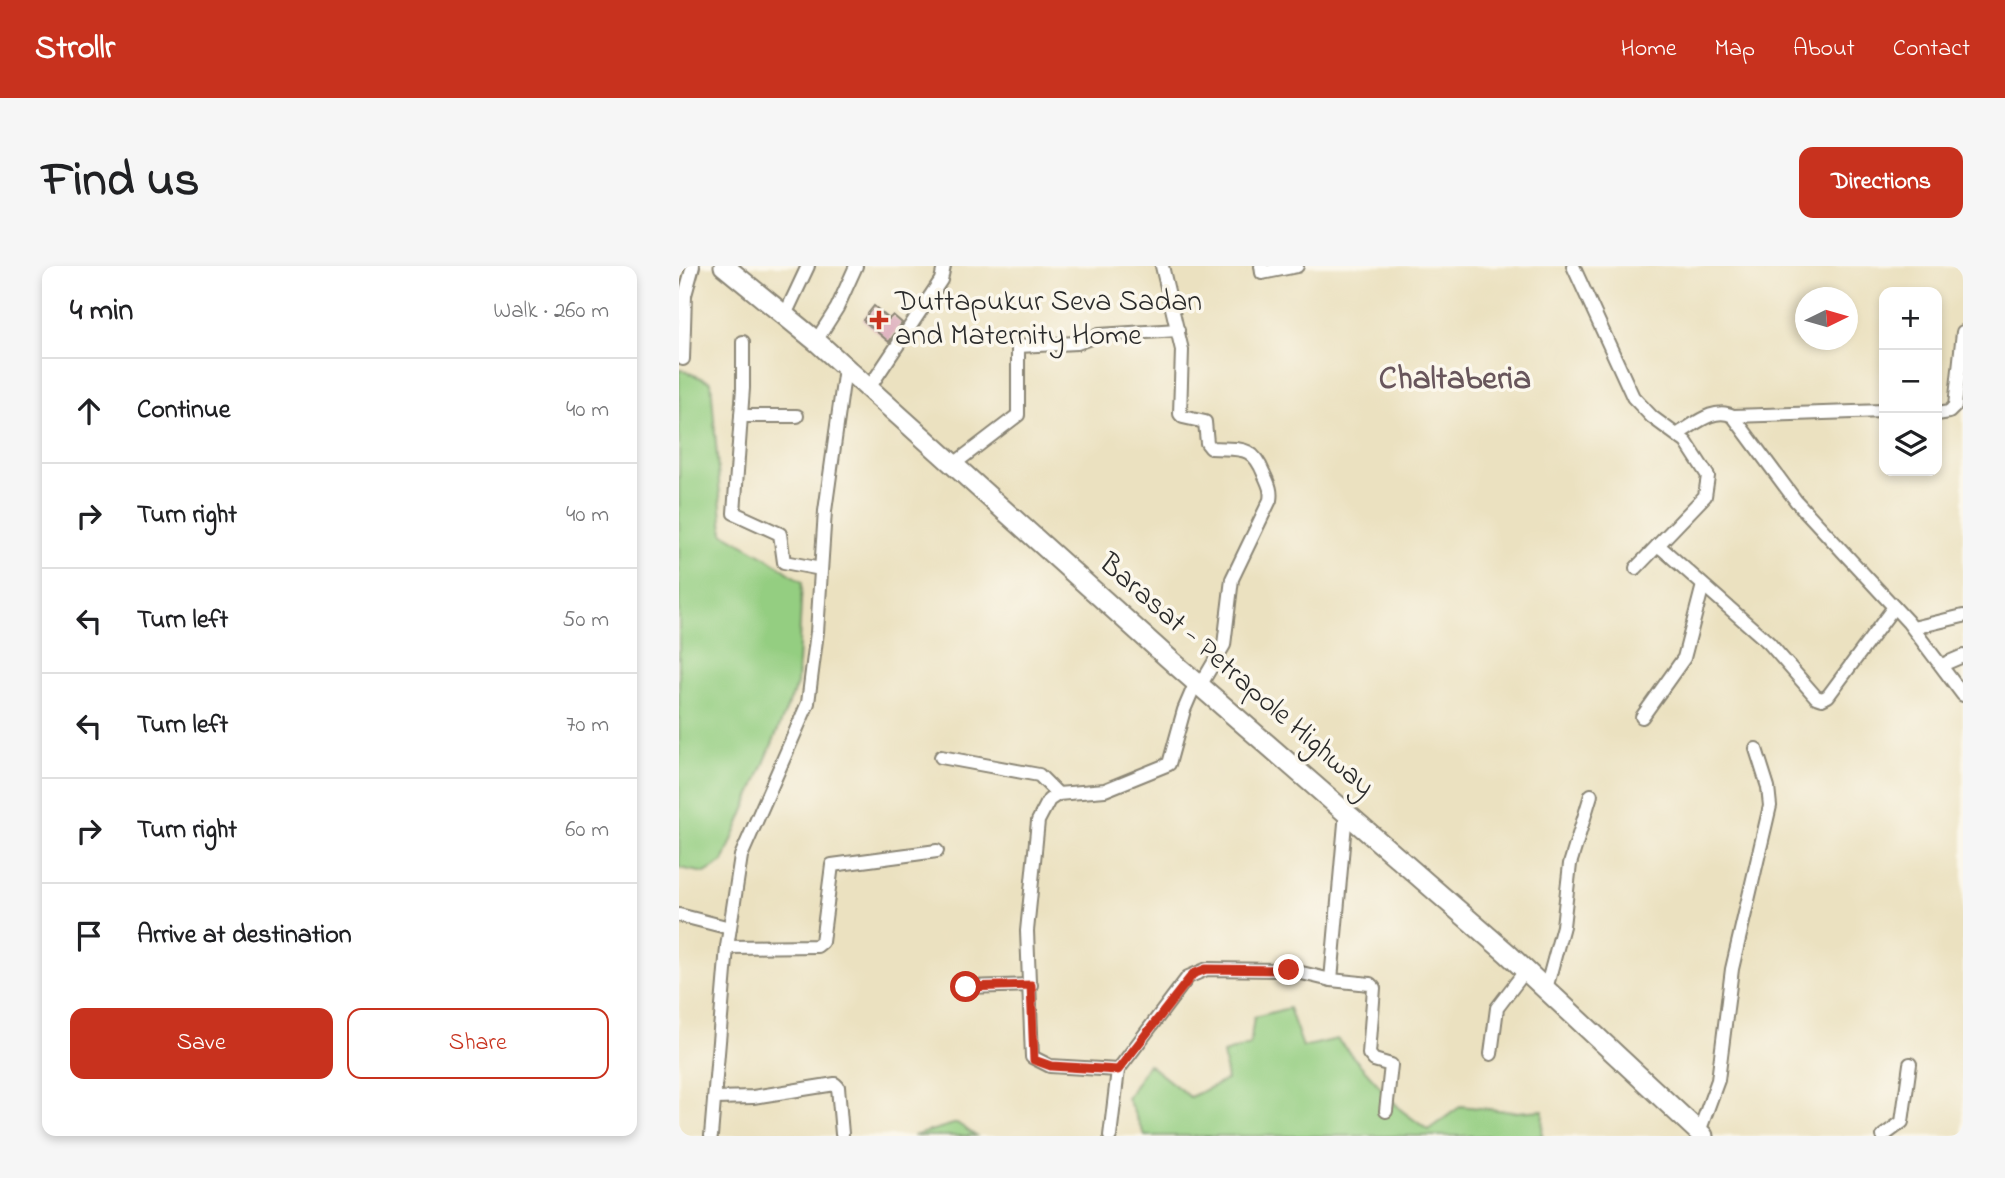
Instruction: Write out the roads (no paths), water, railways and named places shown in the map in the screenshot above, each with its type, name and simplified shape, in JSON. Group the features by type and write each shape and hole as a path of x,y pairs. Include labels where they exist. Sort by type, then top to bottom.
{"highway":[{"name":"Barasat - Petrapole Highway","path":"732,269 870,388 1198,684 1526,970 1701,1134"}],"street":[{"path":"683,359 685,295 693,266"},
{"path":"785,315 808,266"},
{"path":"816,341 837,308 856,266"},
{"path":"870,388 941,280 944,266"},
{"path":"1118,1070 1051,1066 1034,1060 1027,931 1037,828 1049,800 1058,794 1105,790 1169,764 1184,710 1224,645 1232,579 1270,500 1271,492 1255,454 1247,450 1211,448 1206,443 1205,422 1181,416 1183,356 1163,266"},
{"path":"1261,266 1262,273 1297,266"},
{"path":"1573,266 1633,397 1642,409 1678,435 1708,475 1705,496 1636,568"},
{"path":"954,464 1018,415 1018,346 1077,343 1099,335 1178,330"},
{"path":"1942,413 1949,412 1955,406 1963,332"},
{"path":"743,342 734,513 780,534 784,562 821,569"},
{"path":"711,1136 727,947 744,843 808,703 825,511 845,368"},
{"path":"1678,435 1720,412 1733,416 1879,411"},
{"path":"741,416 797,416"},
{"path":"1733,416 1796,501 1913,628 1963,695"},
{"path":"1658,545 1769,643 1816,697 1822,699 1828,696 1894,607"},
{"path":"1642,717 1683,658 1703,585"},
{"path":"1913,628 1963,616"},
{"path":"1942,665 1963,656"},
{"path":"1701,1134 1719,1080 1732,969 1770,806 1768,787 1756,748"},
{"path":"941,757 1038,775 1058,794"},
{"path":"1546,989 1563,926 1570,863 1591,795"},
{"path":"1331,980 1346,812"},
{"path":"727,947 817,946 821,942 832,865 937,851"},
{"path":"679,915 730,928"},
{"path":"1110,1136 1118,1070 1188,977 1199,971 1289,970 1331,980 1370,984 1374,988 1370,1054 1374,1060 1391,1065 1385,1111"},
{"path":"1491,1054 1497,1008 1526,970"},
{"path":"966,987 1031,985"},
{"path":"1883,1136 1902,1122 1910,1064"},
{"path":"715,1098 753,1097 835,1084 838,1087 842,1134"}],"place":[{"name":"Duttapukur Seva Sadan and Maternity Home","path":"879,320"}],"district":[{"name":"Chaltaberia","path":"1455,380"}]}
